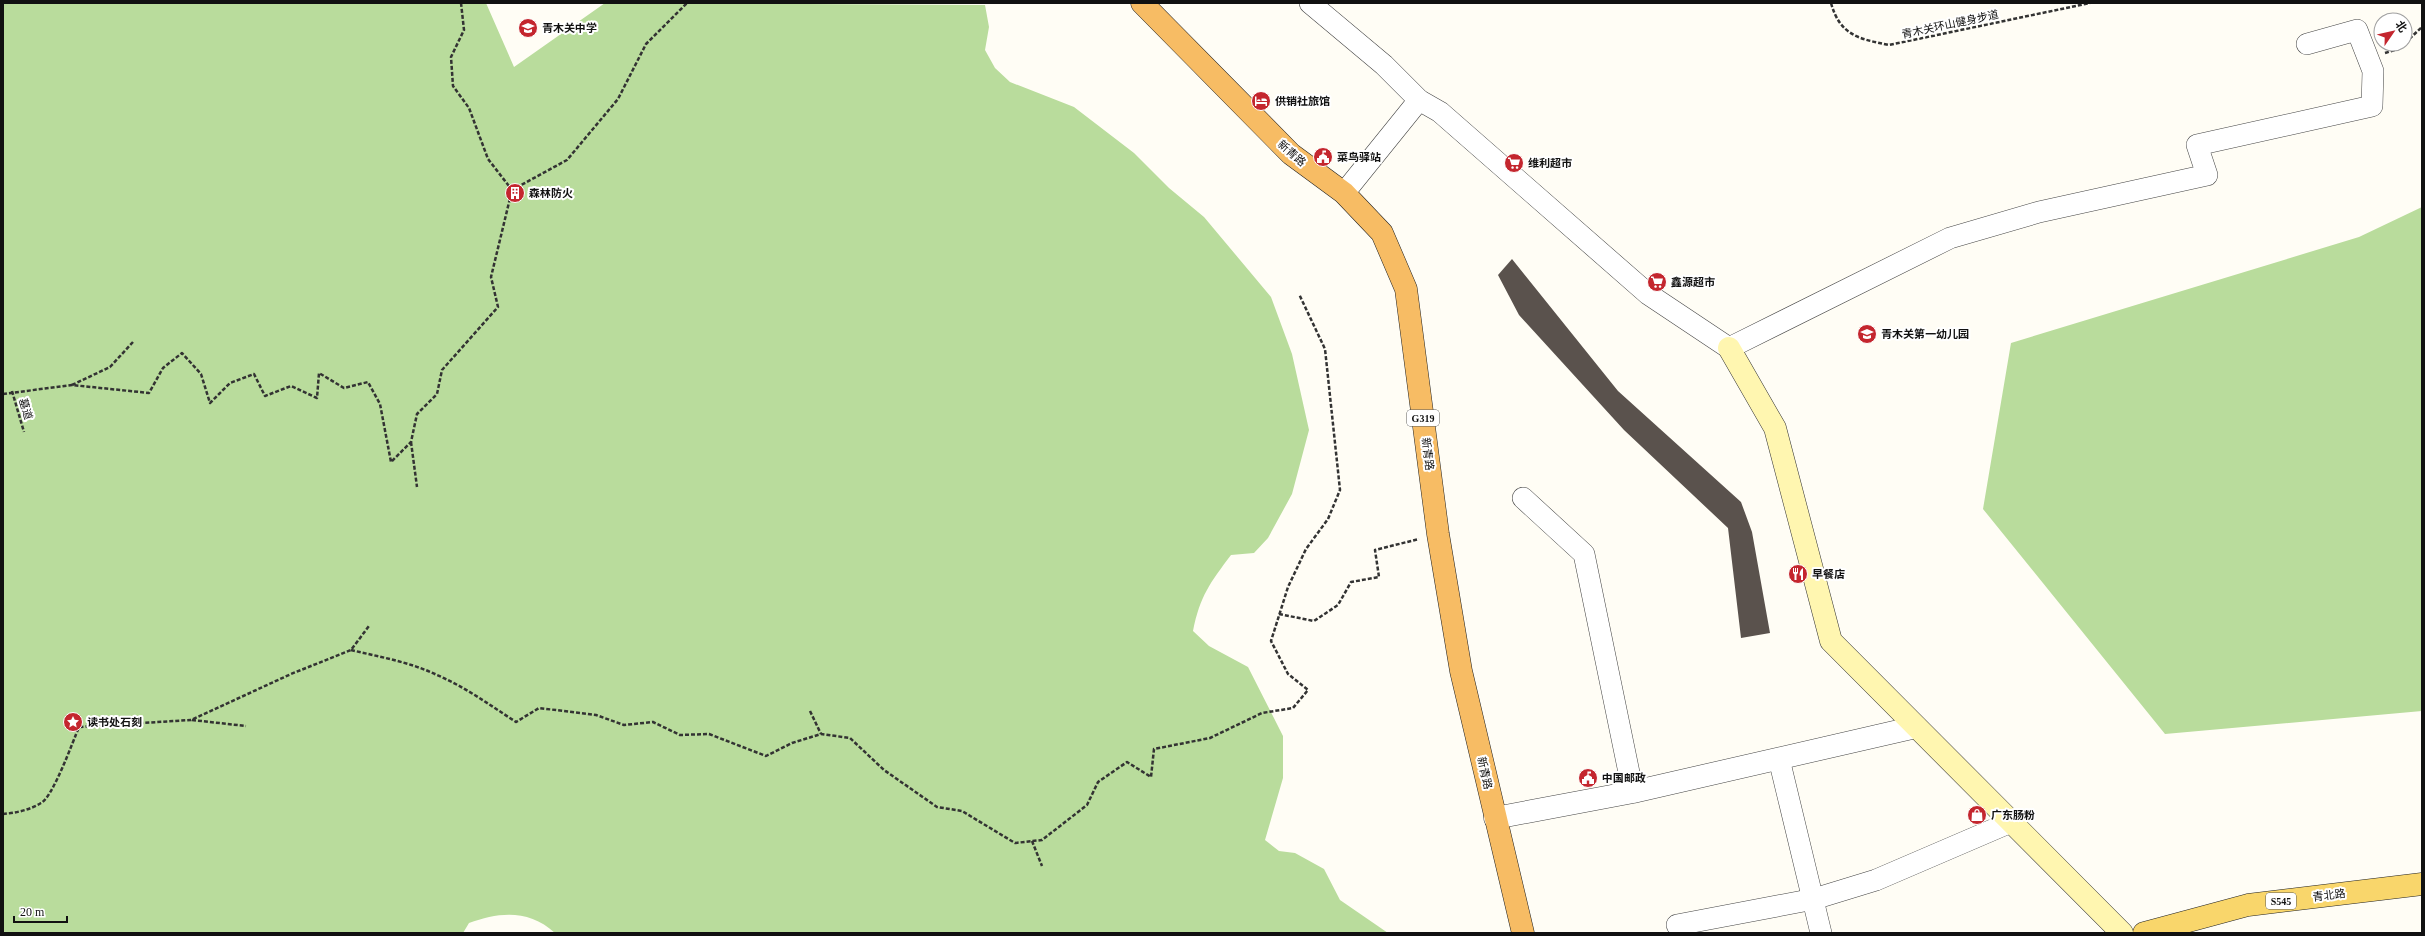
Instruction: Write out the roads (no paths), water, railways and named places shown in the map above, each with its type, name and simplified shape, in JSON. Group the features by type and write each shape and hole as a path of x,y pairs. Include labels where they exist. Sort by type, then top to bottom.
{"highway":[{"name":"新青路","path":"1142,3 1291,154 1344,193 1382,233 1406,290 1438,534 1461,671 1523,933"}],"main road":[{"path":"1729,348 1775,428 1831,641 2122,933"},
{"name":"青北路","path":"2144,933 2248,905 2422,884"}],"street":[{"path":"1310,3 1384,65 1419,100 1440,112 1648,294 1729,348 1950,238 2039,212 2207,175 2197,145 2372,106 2373,71 2357,30 2307,44"},
{"path":"1344,193 1419,100"},
{"path":"1523,498 1584,554 1634,792"},
{"path":"1496,818 1634,792 1916,727"},
{"path":"1779,759 1821,933"},
{"path":"1677,925 1814,899 1876,880 2011,822"}],"place":[{"name":"青木关中学","path":"528,28"},
{"name":"供销社旅馆","path":"1261,101"},
{"name":"菜鸟驿站","path":"1323,157"},
{"name":"维利超市","path":"1514,163"},
{"name":"森林防火","path":"515,193"},
{"name":"鑫源超市","path":"1657,282"},
{"name":"青木关第一幼儿园","path":"1867,334"},
{"name":"早餐店","path":"1798,574"},
{"name":"读书处石刻","path":"73,722"},
{"name":"中国邮政","path":"1588,778"},
{"name":"广东肠粉","path":"1977,815"}]}
